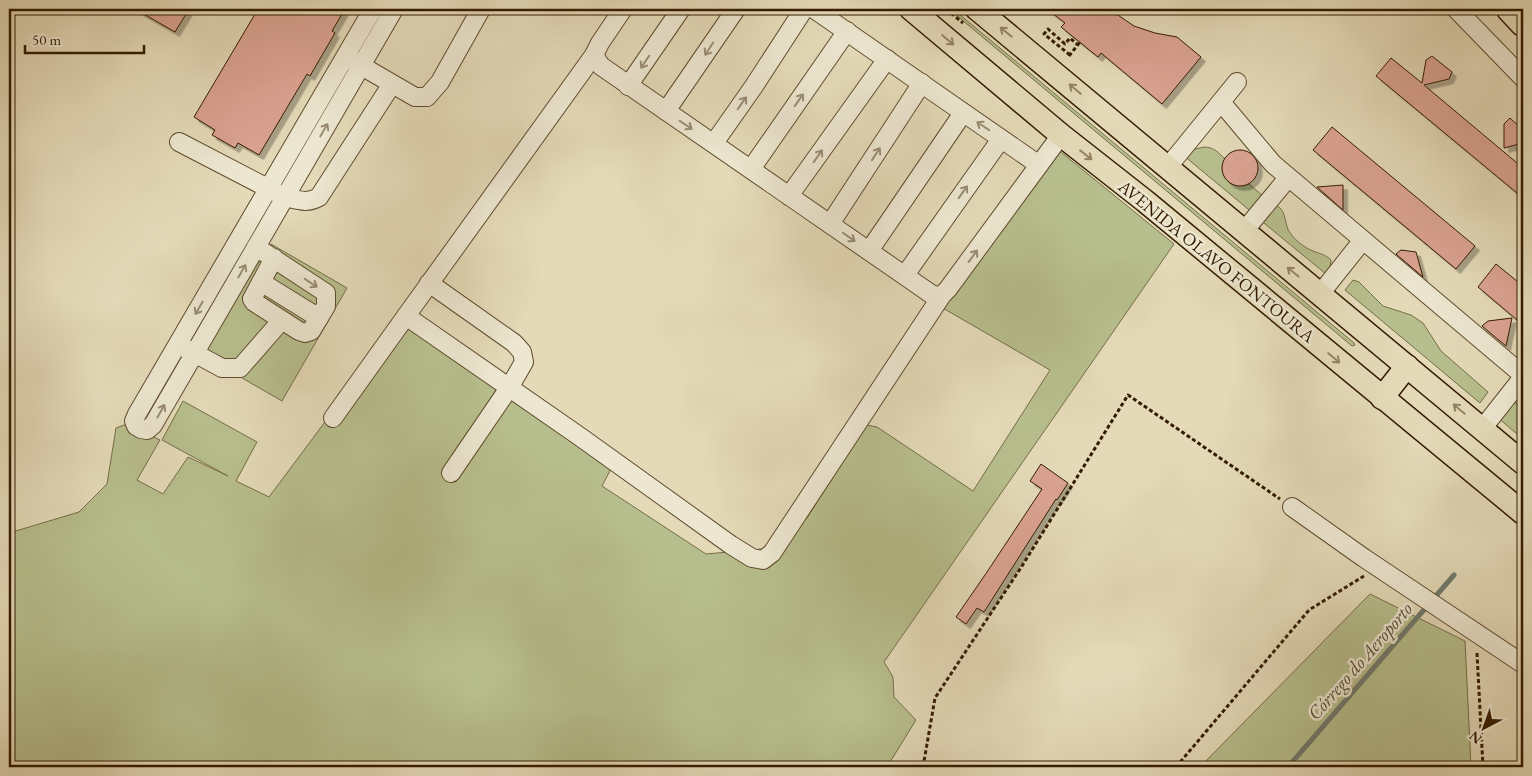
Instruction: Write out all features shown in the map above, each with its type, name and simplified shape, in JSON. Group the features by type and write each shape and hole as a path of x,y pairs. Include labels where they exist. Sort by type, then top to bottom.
{"highway":[{"path":"1510,9 1523,23"}],"main road":[{"name":"AVENIDA OLAVO FONTOURA","path":"911,9 1061,135 1145,201 1523,514"},
{"path":"977,9 1523,463"},
{"path":"1382,398 1407,366"},
{"path":"1414,424 1425,426 1449,441 1523,502"}],"lane":[{"path":"374,9 137,414 134,421 136,426 141,429 147,430 153,425 362,66 388,11"},
{"path":"345,56 415,96 427,97 440,82 480,9"},
{"path":"333,418 594,55 600,42 623,9"},
{"path":"628,86 681,9"},
{"path":"666,111 736,9"},
{"path":"714,143 804,9"},
{"path":"814,9 1039,165"},
{"path":"1456,9 1523,78"},
{"path":"751,169 847,31"},
{"path":"594,55 601,66 628,86 714,143 934,296 942,295"},
{"path":"789,196 887,59"},
{"path":"1167,168 1237,82"},
{"path":"830,224 922,83"},
{"path":"179,142 285,197 312,201 319,196 392,84"},
{"path":"1221,102 1258,148 1288,178 1523,376 1482,429"},
{"path":"869,251 963,113"},
{"path":"406,316 579,436 731,545 752,558 763,560 772,553 942,295 1061,135"},
{"path":"904,275 1001,139"},
{"path":"1244,231 1288,178"},
{"path":"1320,294 1363,240"},
{"path":"256,247 274,258 326,293 326,306 311,330 305,333 281,321 252,299 274,258"},
{"path":"261,282 319,318"},
{"path":"429,283 514,343 522,352 524,362 509,388 451,474"},
{"path":"178,343 222,368 240,368 281,321"},
{"path":"1292,508 1523,664"}],"path":[{"path":"1066,60 1079,44 1070,38 1066,44 1048,29 1044,34 1070,55"},
{"path":"923,767 935,698 1022,566 1128,395 1292,508"},
{"path":"1176,767 1309,610 1378,567"},
{"path":"1476,633 1483,767"}],"green space":[{"path":"949,9 953,9 1355,345 1352,346"},
{"path":"1051,144 1174,244 884,662 893,677 894,697 916,720 887,767 9,767 9,533 79,512 107,484 116,428 127,424 160,440 137,480 163,494 188,457 228,476 162,440 183,401 257,442 236,481 269,497 401,320 612,467 602,486 706,554 762,549 789,535 807,518 866,425 877,427 973,491 1050,370 941,307"},
{"path":"1204,147 1213,149 1225,159 1224,173 1226,179 1231,184 1244,186 1249,184 1263,196 1254,214 1183,155 1187,151"},
{"path":"1274,205 1283,213 1289,230 1295,239 1307,248 1325,255 1331,260 1330,268 1326,274 1259,219"},
{"path":"271,244 347,288 282,401 197,352"},
{"path":"1353,280 1359,282 1383,306 1411,315 1423,323 1441,351 1488,392 1480,403 1345,290"},
{"path":"1513,403 1523,404 1523,439 1497,417"},
{"path":"1370,594 1465,641 1471,767 1200,767"}],"building":[{"path":"135,9 189,9 175,32"},
{"path":"258,9 345,9 332,31 335,33 310,76 307,74 259,155 238,143 235,148 212,135 215,130 194,117"},
{"path":"1047,9 1109,9 1134,26 1155,33 1177,37 1201,57 1162,104 1101,53 1098,57 1061,27 1065,23"},
{"path":"1432,56 1452,72 1449,79 1424,85 1523,168 1523,198 1376,76 1391,58 1422,83 1426,60"},
{"path":"1510,118 1523,130 1523,143 1504,148 1504,124"},
{"path":"1332,127 1475,246 1456,269 1313,150"},
{"path":"1240,150 1253,155 1258,168 1253,181 1240,186 1227,181 1222,168 1227,155"},
{"path":"1343,185 1343,210 1317,187"},
{"path":"1401,250 1416,252 1423,277 1396,254"},
{"path":"1496,264 1523,286 1523,325 1478,287"},
{"path":"1512,318 1506,346 1482,326 1488,321"},
{"path":"1041,464 1068,483 984,612 977,608 966,624 956,617 1042,489 1030,481"}],"waterway":[{"name":"Córrego do Aeroporto","path":"1288,767 1454,575"}]}
